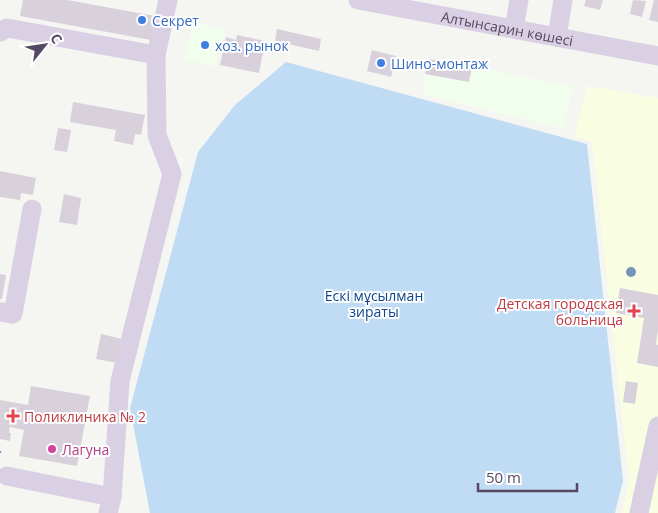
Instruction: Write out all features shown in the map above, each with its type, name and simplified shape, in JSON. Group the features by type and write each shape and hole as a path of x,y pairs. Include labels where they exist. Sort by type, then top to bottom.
{"street":[{"path":"7,476 110,505 120,381 172,174 157,135 156,55 168,0"},
{"name":"Алтынсарин көшесі","path":"358,0 658,56"},
{"path":"514,29 519,0"},
{"path":"557,37 563,0"},
{"path":"0,32 7,28 156,55"},
{"path":"0,312 13,314 32,209"},
{"path":"646,504 658,426"}],"shaded area":[{"name":"хоз. рынок","path":"193,22 225,29 216,67 185,60"},
{"path":"472,67 573,86 564,129 422,94 425,74 469,82"},
{"name":"Детская городская больница","path":"587,86 658,98 658,513 622,513 629,481 592,142 574,136"}],"green space":[{"name":"Ескі мұсылман зираты","path":"286,62 587,144 623,481 615,513 150,513 130,408 198,152 235,105"}],"building":[{"path":"23,0 67,0 155,16 151,40 20,16"},
{"path":"586,0 603,0 600,10 584,6"},
{"path":"633,0 646,1 642,17 630,14"},
{"path":"654,0 658,0 658,22 649,20"},
{"path":"277,29 321,39 319,51 275,41"},
{"path":"237,35 265,41 259,73 220,65 226,37 236,40"},
{"name":"Шино-монтаж","path":"372,50 396,56 391,77 367,71"},
{"path":"428,59 472,67 469,82 425,74"},
{"path":"73,102 145,115 141,135 135,134 133,145 114,141 116,130 70,122"},
{"path":"58,128 71,130 67,152 54,150"},
{"path":"0,171 36,178 33,195 21,193 20,200 0,197"},
{"path":"64,194 81,198 77,225 59,222"},
{"path":"0,274 6,275 2,299 0,299"},
{"path":"620,288 658,295 656,344 658,345 658,367 637,363 644,318 616,313"},
{"path":"101,334 122,339 118,363 96,359"},
{"path":"626,381 638,383 635,404 623,402"},
{"path":"31,386 90,396 77,466 19,456 24,430 10,427 10,441 0,439 0,400 28,405"}],"place":[{"name":"Секрет","path":"142,20"},
{"name":"хоз. рынок","path":"205,45"},
{"name":"Шино-монтаж","path":"381,63"},
{"name":"Детская городская больница","path":"634,311"},
{"name":"Поликлиника № 2","path":"13,416"},
{"name":"Лагуна","path":"52,449"}]}
